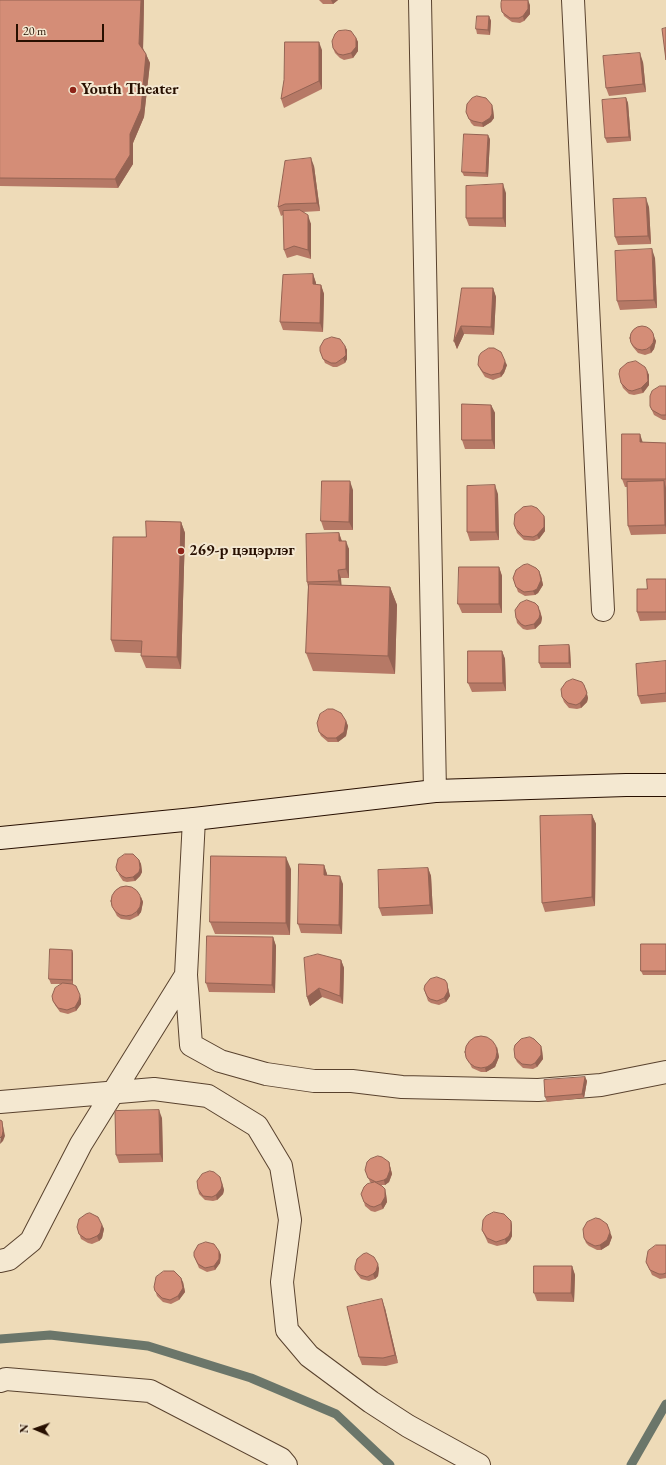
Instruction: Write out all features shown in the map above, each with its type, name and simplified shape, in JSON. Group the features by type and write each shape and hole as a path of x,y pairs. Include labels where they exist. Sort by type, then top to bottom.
{"street":[{"path":"420,0 435,790"},
{"path":"574,0 602,610"},
{"path":"0,838 194,819 435,790 666,785"},
{"path":"194,819 186,975 191,1044 220,1061 266,1074 314,1082 352,1081 402,1087 538,1090 601,1085 666,1072"},
{"path":"0,1261 9,1260 31,1241 81,1144 186,975"},
{"path":"0,1102 154,1089 208,1096 257,1126 281,1166 290,1220 282,1282 287,1330 310,1356 371,1402 408,1426 479,1465"},
{"path":"0,1381 6,1379 150,1391 281,1459 286,1465"}],"building":[{"name":"Youth Theater","path":"0,0 141,0 139,44 146,54 141,109 130,134 130,155 115,179 0,178"},
{"path":"502,0 528,0 528,9 523,16 519,18 510,18 502,12"},
{"path":"477,16 489,16 488,30 476,29"},
{"path":"666,28 666,60 662,29"},
{"path":"338,31 351,31 356,38 356,47 351,53 343,55 338,54 333,48 332,41"},
{"path":"285,42 319,42 319,81 281,99 284,80"},
{"path":"640,53 643,84 606,88 603,56"},
{"path":"477,96 486,98 492,105 492,114 490,118 482,123 469,119 466,112 467,104 472,98"},
{"path":"626,98 629,137 605,138 602,100"},
{"path":"464,134 488,135 486,173 462,172"},
{"path":"311,158 317,203 285,204 278,207 285,161"},
{"path":"503,184 503,218 466,218 466,186"},
{"path":"646,198 648,236 615,237 613,199"},
{"path":"300,210 308,215 308,250 294,246 284,250 283,211"},
{"path":"652,249 654,300 617,301 615,251"},
{"path":"313,274 313,284 321,285 320,323 280,322 283,275"},
{"path":"462,288 493,288 491,327 461,326 454,341"},
{"path":"642,326 650,330 654,338 650,346 642,350 634,346 630,338 634,330"},
{"path":"332,337 340,339 345,346 346,355 336,363 331,363 323,359 320,351 320,347 324,340"},
{"path":"489,348 494,348 501,352 505,361 503,369 500,373 491,375 483,372 478,365 479,356"},
{"path":"636,361 645,367 648,381 641,388 632,391 628,390 621,383 619,374 620,369 627,363"},
{"path":"660,386 666,386 666,415 661,415 652,410 650,406 650,396 652,391"},
{"path":"462,404 491,405 492,440 462,440"},
{"path":"622,434 640,434 640,442 666,443 666,479 622,479"},
{"path":"322,481 350,481 349,522 321,521"},
{"path":"664,481 665,525 628,526 627,482"},
{"path":"495,485 496,532 467,532 467,486"},
{"path":"532,506 537,508 544,516 544,527 537,535 533,537 523,536 516,529 514,524 515,514 523,507"},
{"path":"146,521 181,522 177,657 141,656 142,641 111,640 113,537 146,537"},
{"path":"339,533 339,541 346,541 346,569 338,570 339,581 307,582 306,534"},
{"path":"528,564 539,571 541,580 537,589 524,592 516,587 513,578 516,570 523,565"},
{"path":"459,567 499,567 499,604 458,604"},
{"path":"647,579 666,579 666,612 637,612 637,589 647,589"},
{"path":"309,584 390,587 388,656 306,653"},
{"path":"527,600 538,606 540,614 539,618 534,624 525,626 516,618 515,610 520,603"},
{"path":"569,645 569,663 539,663 539,646"},
{"path":"468,651 502,651 503,683 468,683"},
{"path":"666,661 666,693 638,696 636,664"},
{"path":"573,679 582,682 587,693 580,703 576,705 568,703 562,697 561,689 566,682"},
{"path":"328,709 333,709 341,713 346,721 344,732 336,738 327,738 319,732 317,723 320,714"},
{"path":"592,815 592,897 542,903 540,816"},
{"path":"125,854 133,854 139,860 139,872 133,877 126,878 117,871 116,867 118,859"},
{"path":"211,856 286,857 286,923 210,922"},
{"path":"299,864 324,865 324,875 340,876 339,925 298,924"},
{"path":"428,868 430,905 379,908 378,870"},
{"path":"126,886 137,890 141,901 137,912 126,916 115,912 111,901 115,890"},
{"path":"207,936 273,937 272,985 206,983"},
{"path":"641,944 666,944 666,971 641,971"},
{"path":"50,949 72,950 72,980 49,979"},
{"path":"318,954 341,960 340,996 319,988 307,997 304,958"},
{"path":"437,977 445,980 448,991 444,998 437,1001 430,999 424,989 425,985 430,979"},
{"path":"63,983 76,986 80,995 75,1007 67,1010 58,1008 53,1001 52,996 55,988"},
{"path":"481,1036 492,1041 497,1052 492,1063 481,1068 470,1063 465,1052 470,1041"},
{"path":"530,1037 541,1046 541,1055 535,1063 531,1065 522,1064 515,1058 515,1045 521,1039"},
{"path":"585,1077 582,1094 545,1097 544,1080"},
{"path":"159,1110 160,1154 116,1155 115,1111"},
{"path":"0,1120 2,1121 3,1131 0,1138"},
{"path":"378,1156 389,1162 390,1170 387,1178 376,1182 368,1178 365,1170 367,1162"},
{"path":"210,1171 214,1172 220,1177 222,1185 221,1189 216,1195 212,1197 203,1196 198,1189 197,1181 202,1174"},
{"path":"375,1182 385,1189 385,1197 381,1204 374,1207 364,1202 361,1194 367,1184"},
{"path":"494,1212 504,1214 511,1221 511,1231 509,1236 496,1242 487,1238 482,1230 483,1220 486,1216"},
{"path":"90,1213 98,1217 102,1225 100,1233 97,1236 86,1239 79,1234 77,1227 79,1219"},
{"path":"596,1218 607,1224 610,1232 607,1240 600,1245 595,1246 587,1242 584,1238 583,1229 587,1222"},
{"path":"206,1242 214,1244 219,1251 219,1259 214,1266 205,1268 198,1264 194,1256 194,1252 198,1245"},
{"path":"656,1245 666,1245 666,1273 663,1274 650,1270 646,1262 648,1251"},
{"path":"367,1253 374,1257 378,1264 376,1271 367,1277 360,1275 355,1270 355,1266 357,1259 363,1254"},
{"path":"534,1266 572,1266 571,1293 534,1293"},
{"path":"164,1271 174,1271 181,1278 183,1288 178,1296 170,1300 162,1298 155,1291 154,1287 156,1277"},
{"path":"382,1299 395,1355 383,1358 359,1357 347,1307"}],"waterway":[{"path":"0,1339 50,1335 148,1346 251,1378 336,1414 390,1465"},
{"path":"631,1465 666,1404"}],"place":[{"name":"Youth Theater","path":"73,90"},
{"name":"269-р цэцэрлэг","path":"181,551"}]}
